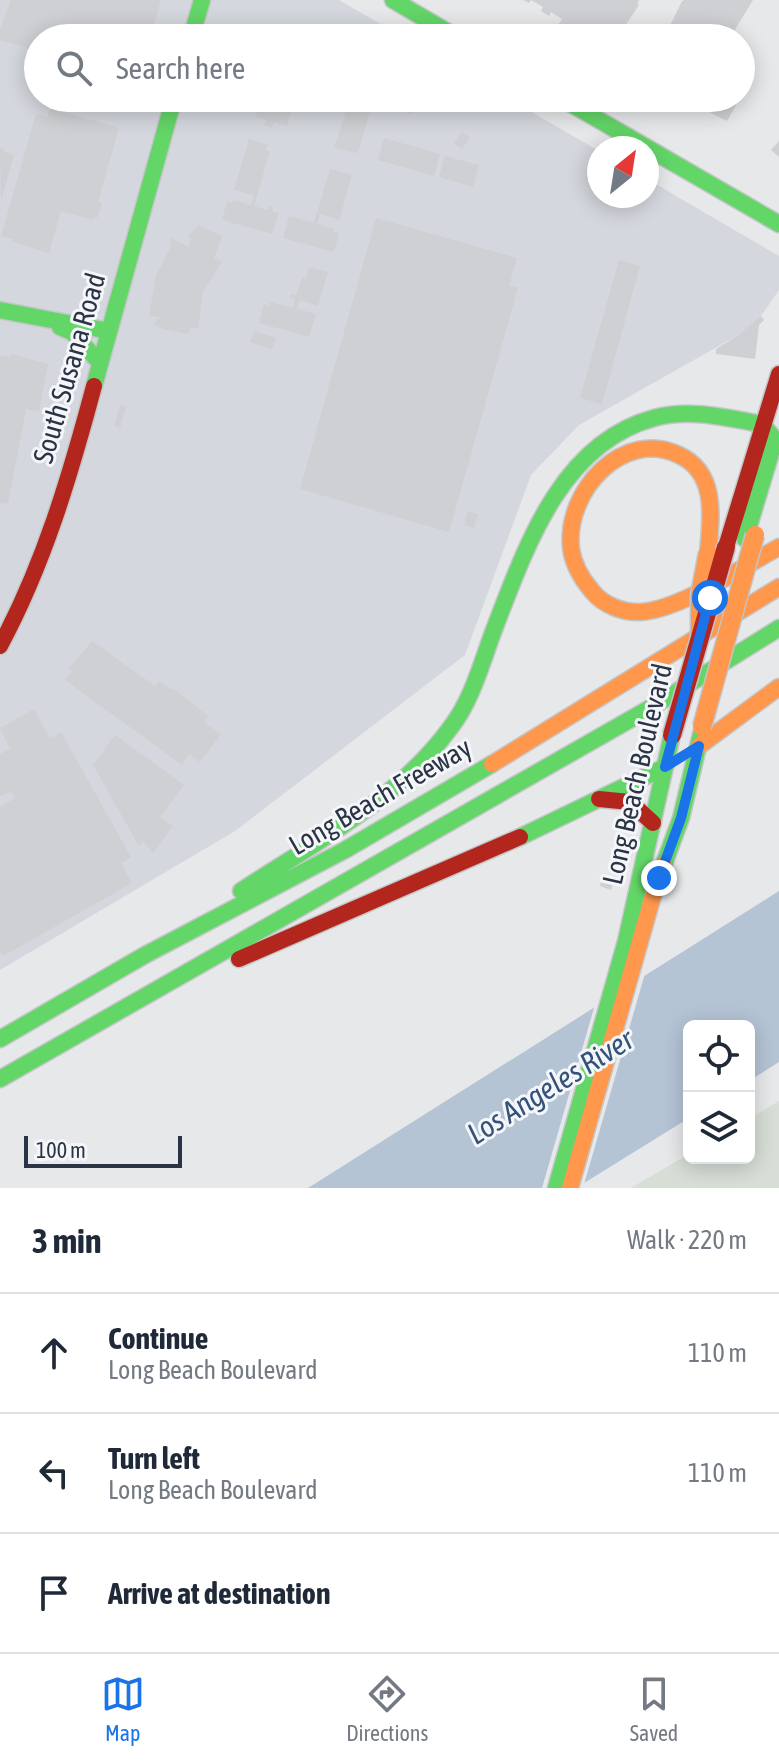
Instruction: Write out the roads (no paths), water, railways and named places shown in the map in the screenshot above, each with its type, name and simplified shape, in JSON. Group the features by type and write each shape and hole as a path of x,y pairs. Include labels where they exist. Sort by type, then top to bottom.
{"main road":[{"path":"195,24 202,0"},
{"path":"393,0 434,24"},
{"name":"South Susana Road","path":"0,646 22,609 40,566 170,112"},
{"path":"585,112 779,224"},
{"path":"0,310 109,331"},
{"path":"40,318 72,332 100,363"},
{"path":"717,550 779,374"},
{"path":"145,955 373,803 406,778 428,755 451,728 464,706 541,515 569,472 602,440 639,421 675,413 719,416 762,424 774,443 750,537"},
{"path":"717,550 711,493 706,481 691,463 668,449 643,448 620,455 591,482 577,505 570,549 577,573 594,595 619,609 632,612 668,605 779,547"},
{"name":"Long Beach Boulevard","path":"556,1188 633,942 681,818 750,537 779,461"},
{"name":"Long Beach Boulevard","path":"570,1188 633,942 665,767 700,632 700,595 717,550"},
{"name":"Long Beach Freeway","path":"0,1039 145,955 345,850 545,733 779,587"},
{"name":"Long Beach Freeway","path":"0,1079 639,715 779,628"},
{"path":"132,1006 487,853 665,767 779,687"},
{"path":"594,800 623,798 639,806 653,823"}],"water":[{"name":"Los Angeles River","path":"779,891 779,1062 755,1077 755,1020 683,1020 683,1122 576,1188 308,1188"}]}
